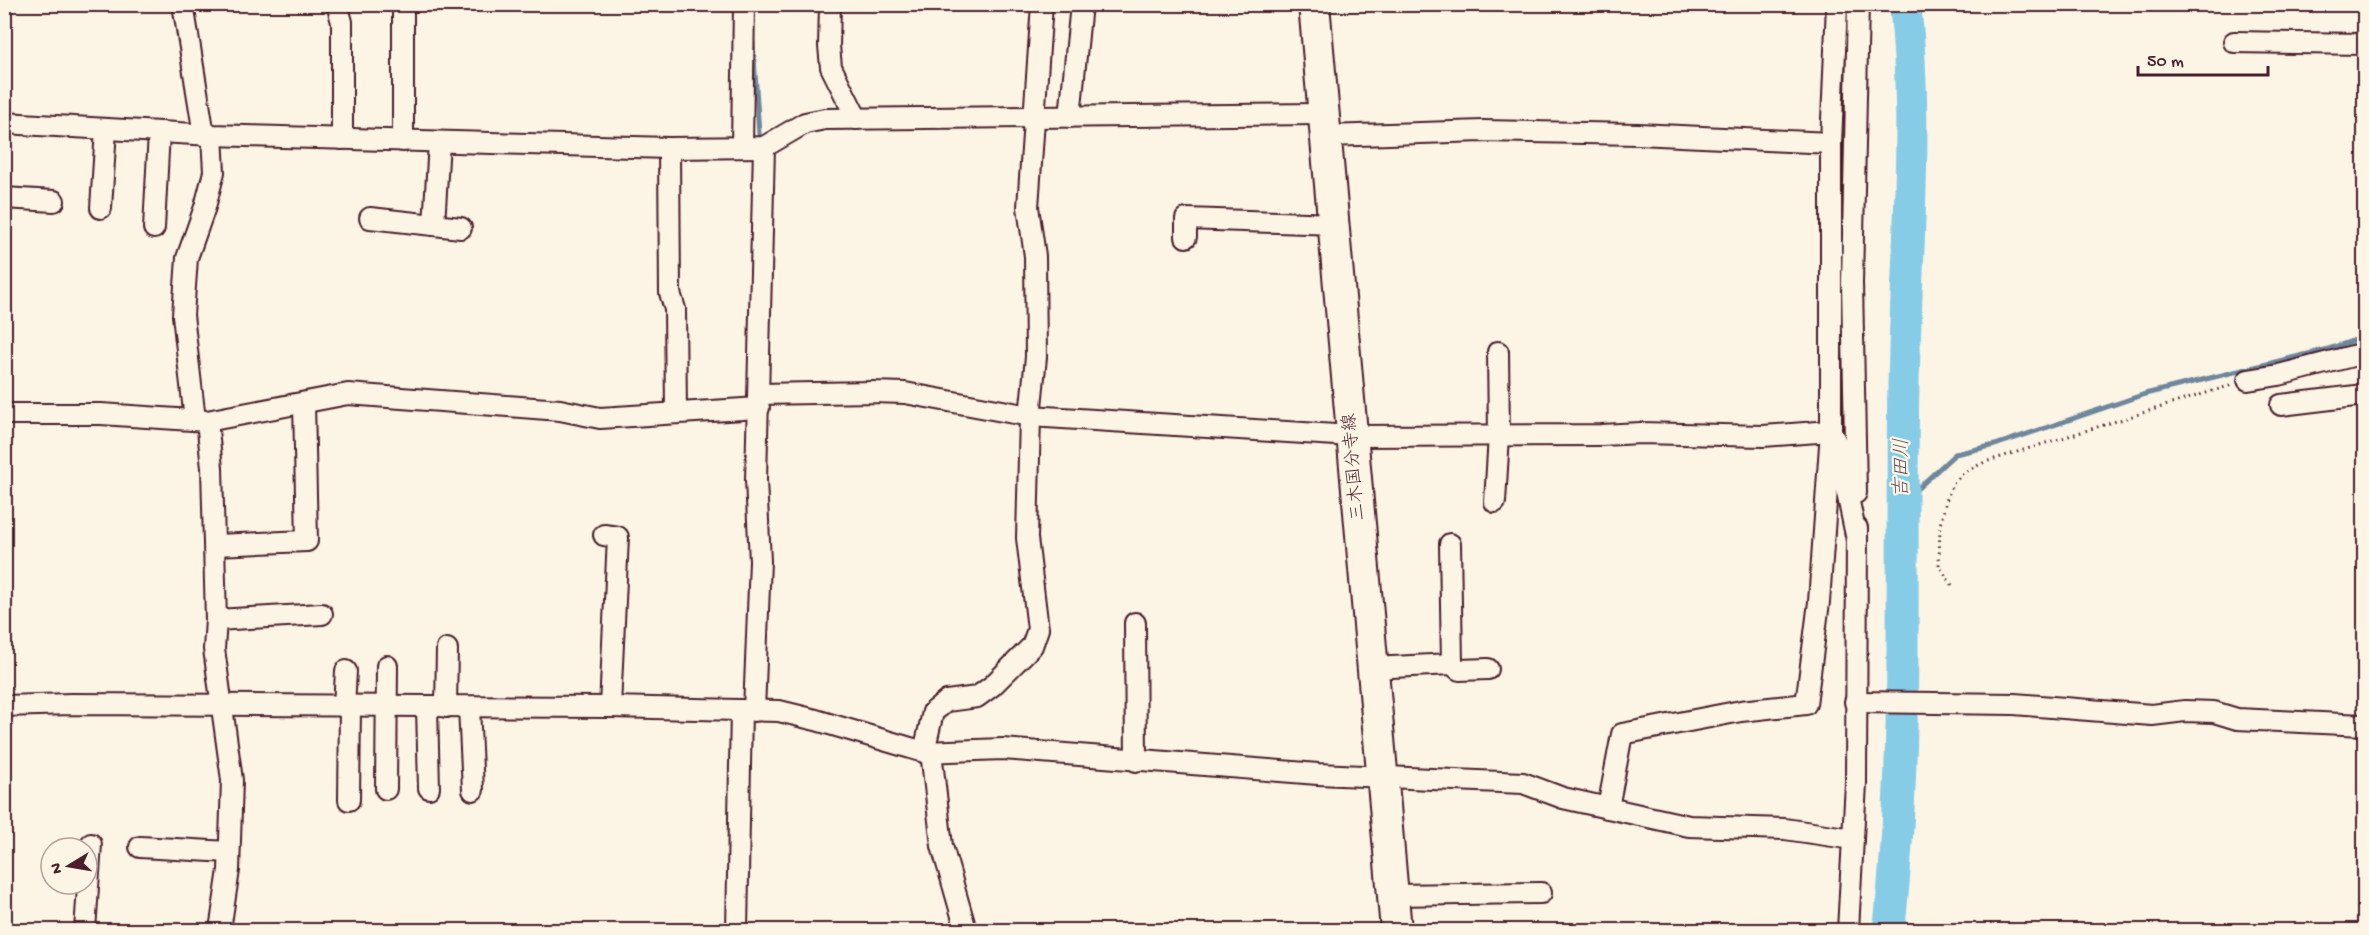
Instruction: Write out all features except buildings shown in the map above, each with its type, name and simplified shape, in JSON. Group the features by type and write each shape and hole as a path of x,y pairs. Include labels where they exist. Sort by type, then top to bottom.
{"main road":[{"name":"三木国分寺線","path":"1314,4 1396,930"}],"street":[{"path":"183,4 214,172 205,207 187,258 183,315 201,421 212,468 216,620 214,649 232,780 229,870 220,930"},
{"path":"337,4 342,22 342,139"},
{"path":"403,4 403,141"},
{"path":"742,147 744,4"},
{"path":"966,930 942,846 928,752 933,712 947,701 977,697 992,686 1032,646 1038,629 1027,538 1030,416 1036,357 1035,256 1028,207 1042,4"},
{"path":"1070,117 1081,4"},
{"path":"1608,808 1622,734 1741,711 1806,705 1819,602 1831,431 1831,143 1837,4"},
{"path":"1848,930 1863,702 1851,283 1858,4"},
{"path":"830,5 831,67 857,118"},
{"path":"2234,42 2364,44"},
{"path":"4,123 208,135 669,148 764,147 805,123 825,119 1036,117 1638,134 1831,143"},
{"path":"101,208 106,129"},
{"path":"154,228 159,132"},
{"path":"434,225 439,142"},
{"path":"737,930 748,710 760,561 755,404 764,147"},
{"path":"669,148 670,293 675,309 676,412"},
{"path":"4,198 54,201"},
{"path":"370,218 462,228"},
{"path":"1186,237 1186,219 1335,224"},
{"path":"1495,502 1499,435 1498,352"},
{"path":"2248,380 2279,375 2364,353"},
{"path":"2279,375 2282,411 2364,395"},
{"path":"4,414 101,414 201,421 348,394 560,410 600,418 872,392 905,393 1030,416 1352,436 1641,433 1763,436 1831,431"},
{"path":"215,545 307,541 304,403"},
{"path":"1831,431 1837,445 1857,540"},
{"path":"603,536 618,537 610,707"},
{"path":"1450,544 1452,664"},
{"path":"216,620 322,614"},
{"path":"1136,623 1136,761"},
{"path":"429,788 437,707 447,649"},
{"path":"1372,668 1452,664 1459,670 1488,669"},
{"path":"386,789 387,666"},
{"path":"346,671 349,800"},
{"path":"1863,702 2014,704 2152,715 2185,711 2214,712 2237,719 2364,724"},
{"path":"4,706 71,704 610,707 779,711 928,752 1003,749 1136,761 1383,777 1523,783 1563,798 1689,826 1785,829 1853,839"},
{"path":"469,707 473,790"},
{"path":"140,847 230,852"},
{"path":"1393,895 1540,893"},
{"path":"85,930 87,896"}],"path":[{"path":"1952,585 1940,566 1940,525 1953,484 1964,472 1985,462 2248,380"}],"waterway":[{"name":"吉田川","path":"1889,930 1895,866 1901,737 1903,414 1911,157 1911,106 1905,4"},
{"path":"753,42 759,134"},
{"path":"1903,502 1955,454 1995,445 2145,394 2328,349 2364,337"}]}
